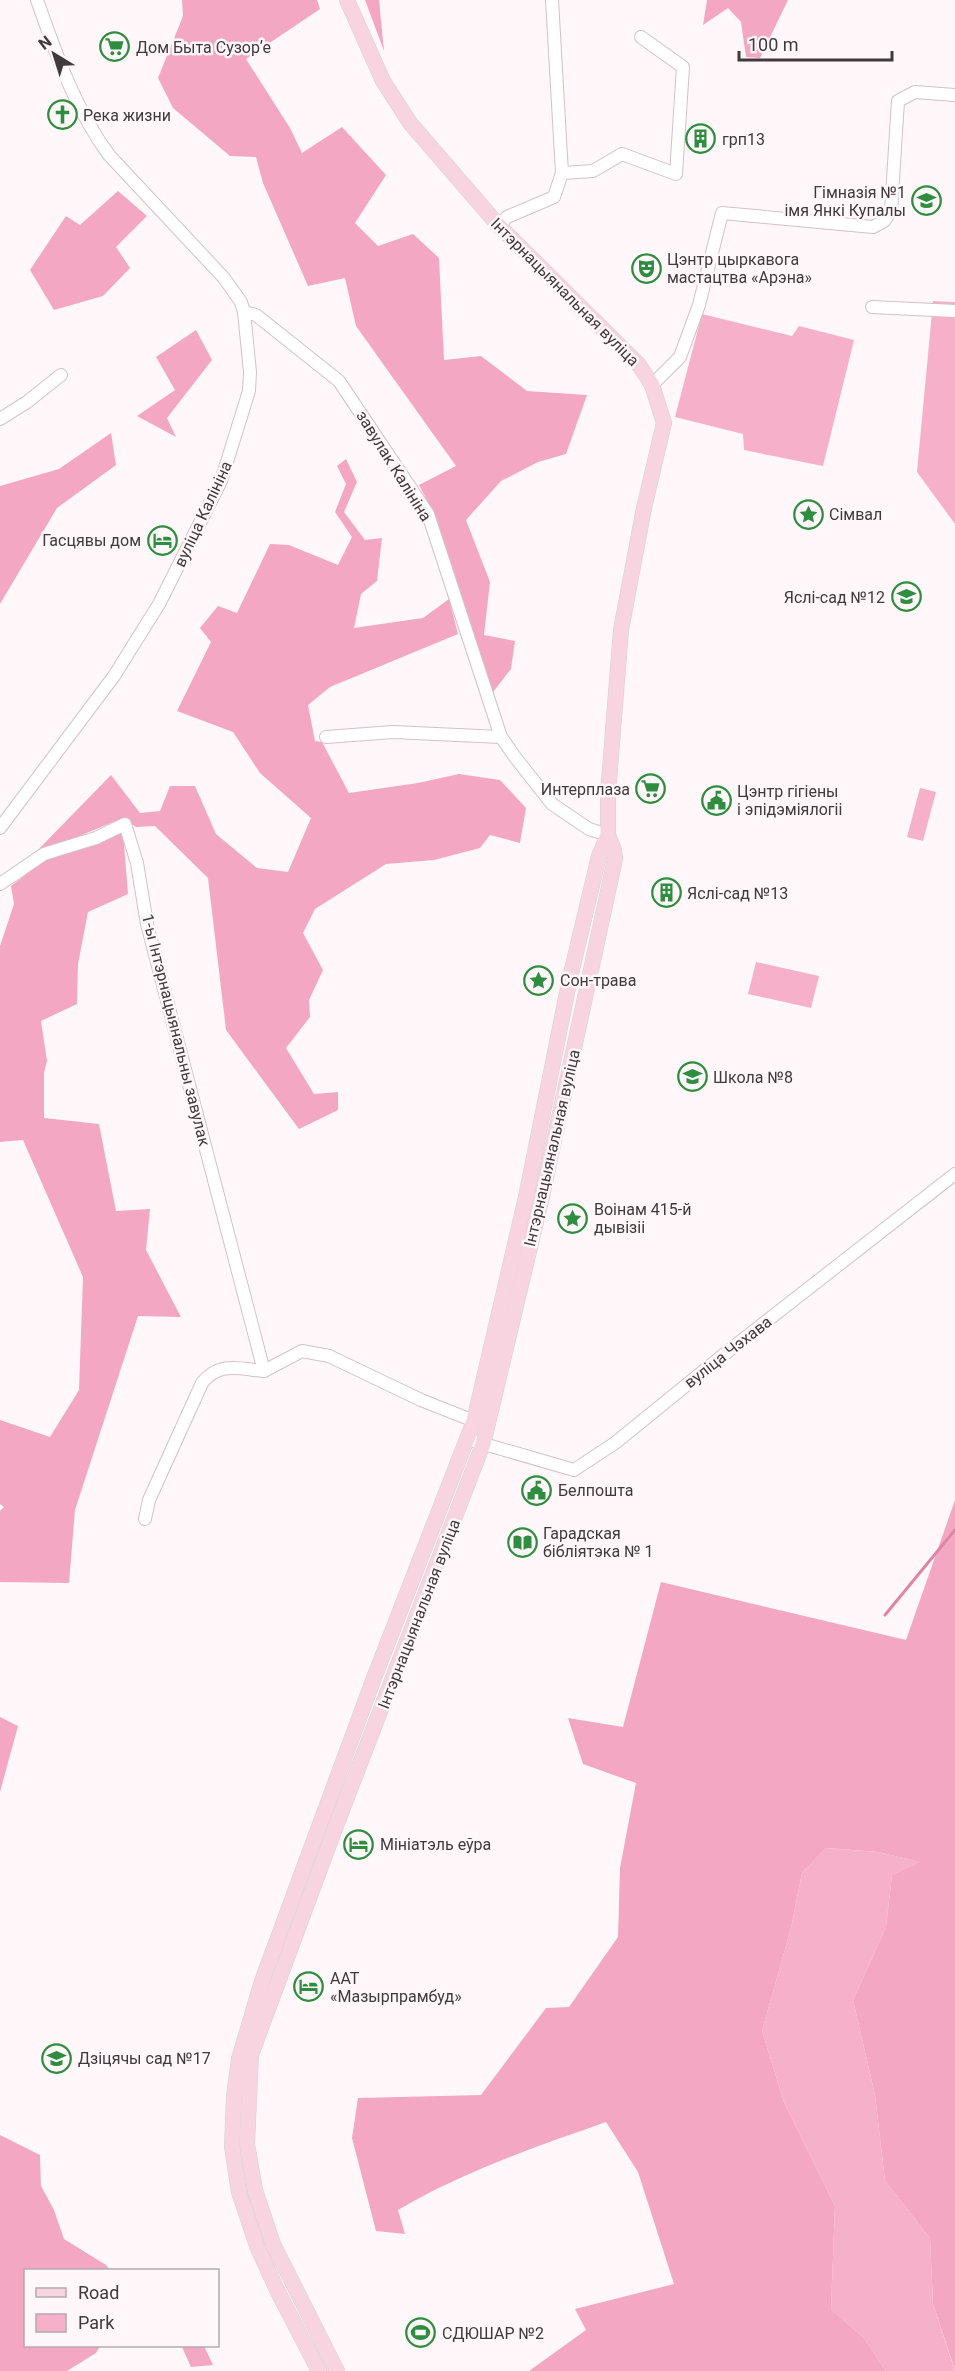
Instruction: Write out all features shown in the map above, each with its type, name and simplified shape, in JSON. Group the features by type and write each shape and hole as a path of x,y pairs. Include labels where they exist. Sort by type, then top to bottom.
{"main road":[{"name":"Інтэрнацыянальная вуліца","path":"337,2371 273,2244 255,2190 241,2097 239,2059 256,2000 483,1444 533,1199 570,978 599,856 608,835 608,794 621,630 644,508 664,423 652,385 639,365 499,226 410,123 383,81 347,0"},
{"name":"Інтэрнацыянальная вуліца","path":"327,1829 374,1678 474,1421 533,1199"},
{"name":"Інтэрнацыянальная вуліца","path":"241,2097 232,2147 239,2192 257,2246 319,2371"}],"street":[{"name":"вуліца Калініна","path":"0,828 114,676 159,604 222,481 249,391 250,372 244,312 235,293 224,278 109,155 99,141 76,103 37,0"},
{"path":"42,14 43,0"},
{"path":"499,226 507,217 554,197 562,173 552,0"},
{"path":"562,173 593,171 622,154 676,174 683,67 641,37"},
{"path":"652,385 680,357 699,305 722,213 873,227 884,220 891,211 898,101 915,92 955,95"},
{"path":"872,307 955,311"},
{"name":"завулак Калініна","path":"244,312 256,315 339,381 428,514 501,737 552,804 589,829 608,835"},
{"path":"0,419 61,375"},
{"path":"326,737 393,732 501,737"},
{"name":"1-ы Інтэрнацыянальны завулак","path":"0,884 44,854 96,838 125,824 137,863 147,924 264,1371"},
{"name":"вуліца Чэхава","path":"483,1444 574,1470 615,1443 727,1352 955,1174"},
{"path":"145,1519 149,1500 202,1383 210,1372 222,1368 264,1371 302,1351 329,1356 421,1400 474,1421"},
{"path":"467,1438 483,1444"}],"green space":[{"path":"933,301 955,302 955,524 917,472"},
{"path":"702,314 792,336 799,326 854,340 823,466 744,450 743,434 675,417"},
{"path":"920,788 936,792 923,841 907,837"},
{"path":"756,962 819,976 811,1008 748,994"},
{"path":"826,1848 878,1852 921,1862 892,1875 886,1927 853,2000 875,2095 885,2181 930,2238 933,2304 955,2371 886,2371 864,2338 831,2309 835,2206 784,2102 762,2031 791,1928 802,1873"}],"shaded area":[{"path":"182,0 317,0 320,9 246,59 290,128 302,153 342,127 386,175 355,223 378,246 413,234 439,258 444,360 481,356 527,391 587,395 566,454 538,462 501,481 466,520 490,582 484,635 515,641 511,669 493,692 434,514 419,485 456,466 356,326 345,278 308,286 263,183 256,157 230,156 173,108 158,78 183,16"},
{"path":"365,0 379,0 384,51"},
{"path":"707,0 788,0 760,58 746,57 741,22 728,8 703,25"},
{"path":"118,191 147,216 116,247 130,268 103,296 54,310 30,270 66,216 80,225"},
{"path":"196,330 212,360 167,418 176,437 137,416 175,390 156,357"},
{"path":"111,433 116,465 57,508 0,604 0,486 59,469"},
{"path":"346,459 357,482 344,512 365,540 382,538 377,581 361,594 354,628 423,618 449,599 458,634 330,687 308,705 315,741 322,742 349,793 418,783 459,774 500,780 526,808 520,843 490,835 480,848 434,860 386,864 315,909 303,933 323,970 309,1000 310,1017 286,1048 314,1094 338,1092 338,1110 299,1129 226,1030 208,878 155,826 136,827 123,818 33,855 111,775 140,813 160,811 170,786 195,786 216,834 257,868 288,872 311,818 260,773 233,732 177,711 211,642 200,628 218,606 237,613 270,544 289,545 338,565 352,537 335,512 346,484 337,466"},
{"path":"123,832 128,894 88,912 78,964 77,1004 41,1021 47,1061 44,1073 44,1118 99,1124 116,1211 150,1209 146,1250 181,1317 138,1316 75,1510 69,1583 0,1582 0,1511 4,1507 0,1504 0,1420 50,1437 79,1390 83,1277 23,1140 0,1142 0,946 14,904 11,886 45,860"},
{"path":"955,1500 955,2370 933,2304 930,2238 885,2181 875,2095 853,2000 886,1927 892,1875 920,1862 878,1852 826,1848 802,1873 791,1928 762,2031 784,2102 835,2206 831,2309 864,2338 886,2371 529,2371 586,2330 575,2309 674,2284 638,2172 606,2122 499,2161 422,2196 398,2210 405,2234 376,2231 352,2138 358,2098 481,2095 546,2008 569,2007 618,1937 620,1868 636,1783 583,1764 568,1718 623,1727 661,1582 906,1640"},
{"path":"0,1717 18,1726 0,1792"},
{"path":"0,2135 40,2155 41,2186 54,2210 64,2239 109,2269 24,2269 24,2347 99,2347 96,2353 67,2371 0,2371"},
{"path":"182,2347 204,2347 213,2365 191,2367"}],"waterway":[{"path":"885,1615 955,1530"}],"place":[{"name":"Дом Быта Сузорʼе","path":"115,47"},
{"name":"Река жизни","path":"62,115"},
{"name":"грп13","path":"701,139"},
{"name":"Гімназія №1 імя Янкі Купалы","path":"927,201"},
{"name":"Цэнтр цыркавога мастацтва «Арэна»","path":"646,268"},
{"name":"Сімвал","path":"808,514"},
{"name":"Гасцявы дом","path":"162,540"},
{"name":"Яслі-сад №12","path":"906,597"},
{"name":"Интерплаза","path":"651,789"},
{"name":"Цэнтр гігіены і эпідэміялогіі","path":"716,800"},
{"name":"Яслі-сад №13","path":"666,893"},
{"name":"Сон-трава","path":"539,980"},
{"name":"Школа №8","path":"692,1077"},
{"name":"Воінам 415-й дывізіі","path":"573,1218"},
{"name":"Белпошта","path":"537,1490"},
{"name":"Гарадская бібліятэка № 1","path":"522,1542"},
{"name":"Мініатэль еўра","path":"359,1844"},
{"name":"ААТ «Мазырпрамбуд»","path":"309,1987"},
{"name":"Дзіцячы сад №17","path":"57,2058"},
{"name":"СДЮШАР №2","path":"421,2333"}]}
